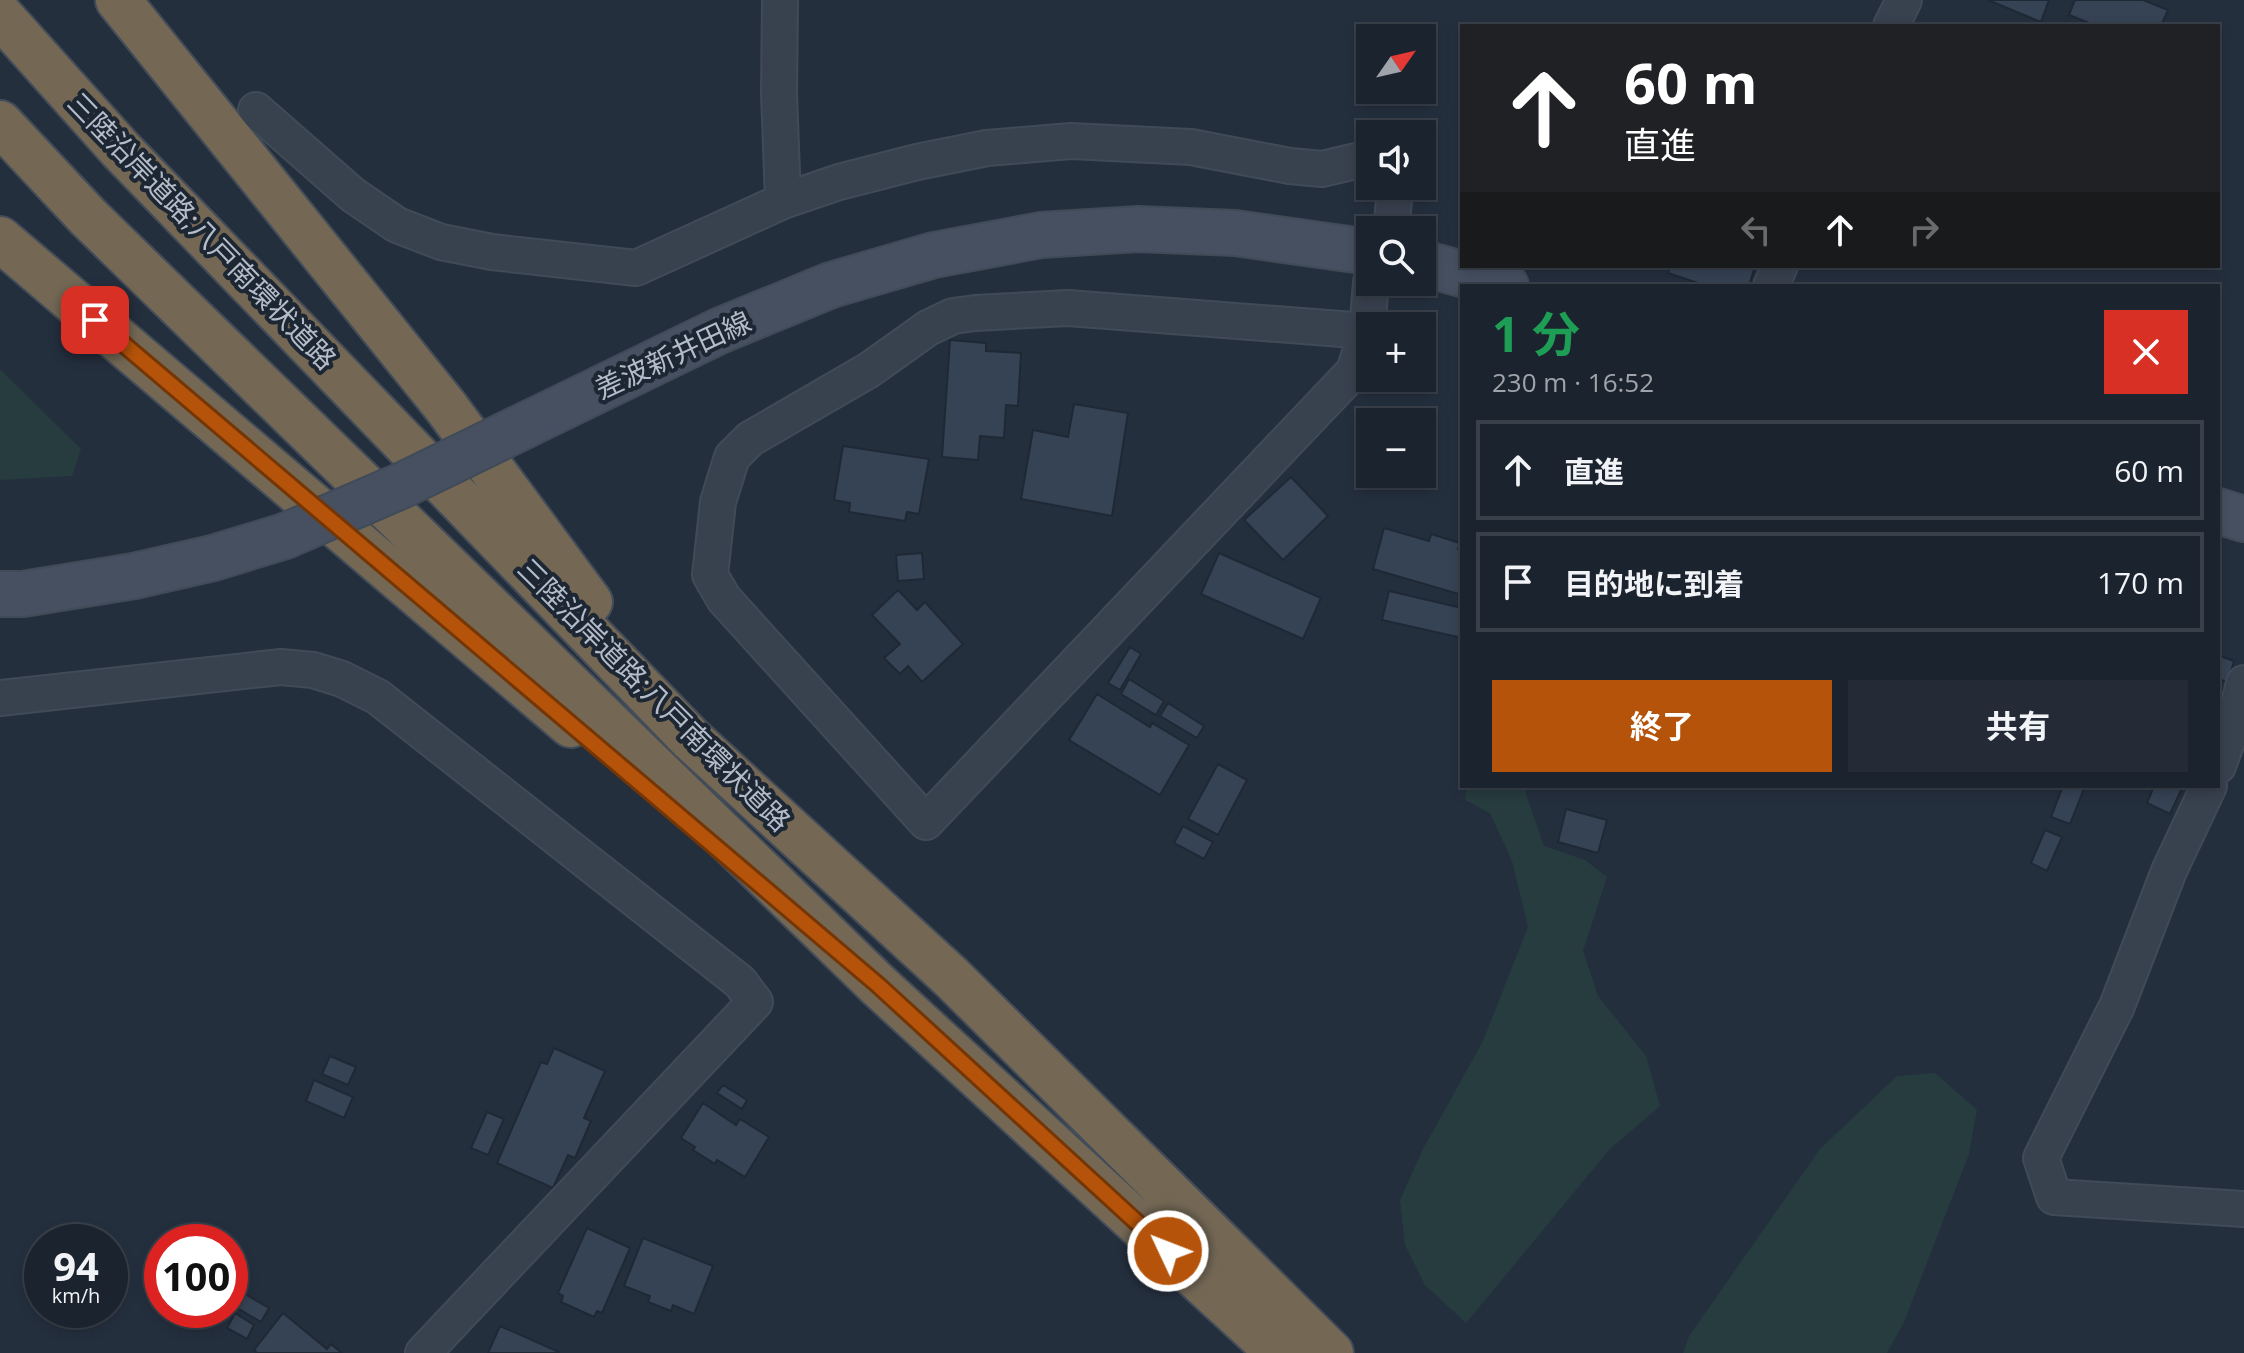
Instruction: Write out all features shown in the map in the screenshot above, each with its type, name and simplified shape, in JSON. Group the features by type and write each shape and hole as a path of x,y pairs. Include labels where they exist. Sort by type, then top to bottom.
{"highway":[{"path":"118,0 446,407 690,738"},
{"name":"三陸沿岸道路;八戸南環状道路","path":"0,15 120,149 690,738 951,977 1331,1353"},
{"name":"三陸沿岸道路;八戸南環状道路","path":"0,123 88,217 878,985 1279,1353"},
{"path":"0,239 878,985"}],"main road":[{"name":"差波新井田線","path":"0,594 23,594 134,576 213,558 285,536 403,485 719,331 831,285 934,255 1041,235 1138,229 1235,233 1356,250"},
{"path":"1436,267 1499,284"},
{"path":"2220,512 2244,519"}],"street":[{"path":"780,0 783,201"},
{"path":"1892,24 1904,0"},
{"path":"256,110 353,195 397,225 441,242 492,252 636,268 783,201 839,182 987,148 1071,141 1191,147 1322,169 1356,161"},
{"path":"1068,308 1367,331 1354,371 926,822 724,599 710,575 718,502 732,457 750,439 869,370 928,328 953,316 1068,308"},
{"path":"0,698 281,667 313,670 342,679 378,697 740,982 755,1002 423,1353"},
{"path":"2220,761 2244,683"},
{"path":"2208,788 2169,871 2117,1006 2041,1158 2054,1197 2244,1209"}],"green space":[{"path":"0,369 81,449 72,476 0,480"},
{"path":"1467,788 1527,788 1526,794 1544,846 1585,860 1607,877 1583,951 1598,996 1646,1056 1660,1106 1610,1149 1466,1323 1425,1285 1405,1245 1400,1200 1422,1151 1483,1041 1528,927 1512,861 1490,813 1465,800"},
{"path":"1935,1073 1977,1110 1969,1154 1904,1322 1887,1353 1683,1353 1689,1336 1820,1149 1897,1076"}],"building":[{"path":"1988,0 2049,0 2041,22"},
{"path":"2075,0 2143,0 2168,10 2162,24 2092,24 2069,15"},
{"path":"1669,268 1754,268 1750,284 1701,284 1668,273"},
{"path":"950,340 986,343 986,351 1021,353 1018,406 1006,405 1004,438 980,436 978,460 942,457"},
{"path":"1074,404 1128,413 1112,516 1021,499 1033,430 1068,437"},
{"path":"843,446 929,459 919,514 907,512 905,521 849,512 850,503 834,500"},
{"path":"1291,477 1328,516 1283,560 1244,520"},
{"path":"1384,528 1429,541 1431,534 1460,543 1460,594 1373,569"},
{"path":"922,553 924,579 898,581 896,555"},
{"path":"1219,553 1321,598 1303,639 1201,594"},
{"path":"898,590 917,610 925,602 963,644 922,682 908,666 900,674 884,658 900,644 872,615"},
{"path":"1389,591 1460,608 1460,638 1382,620"},
{"path":"1130,647 1141,654 1120,690 1108,683"},
{"path":"2220,656 2234,661 2228,682 2220,680"},
{"path":"1129,679 1164,701 1156,715 1121,694"},
{"path":"1097,694 1150,727 1152,723 1189,745 1160,795 1069,740"},
{"path":"1168,703 1204,726 1197,738 1160,716"},
{"path":"1218,764 1247,780 1218,835 1188,819"},
{"path":"2062,788 2084,788 2070,824 2051,817"},
{"path":"2153,788 2182,788 2170,814 2147,803"},
{"path":"1566,809 1607,820 1598,853 1558,842"},
{"path":"1183,826 1213,842 1204,859 1174,843"},
{"path":"2045,830 2062,837 2047,871 2031,863"},
{"path":"554,1048 605,1071 584,1118 591,1121 575,1158 568,1155 553,1188 497,1163 541,1062 547,1064"},
{"path":"330,1056 356,1067 348,1085 322,1074"},
{"path":"314,1080 353,1097 344,1118 306,1101"},
{"path":"723,1085 747,1100 742,1109 717,1093"},
{"path":"703,1103 736,1125 740,1119 769,1137 745,1177 717,1160 715,1164 681,1138"},
{"path":"487,1112 504,1119 488,1155 471,1148"},
{"path":"587,1228 630,1248 602,1313 597,1311 594,1317 561,1302 563,1296 558,1293"},
{"path":"643,1238 713,1266 694,1314 673,1305 671,1311 648,1302 650,1296 624,1286"},
{"path":"248,1296 269,1308 261,1322 248,1314"},
{"path":"283,1313 327,1349 331,1344 342,1353 257,1353 254,1350"},
{"path":"248,1321 254,1325 247,1339 227,1328 248,1328"},
{"path":"500,1326 559,1352 488,1353"}],"route":[{"path":"95,320 878,985 1168,1251"}]}
